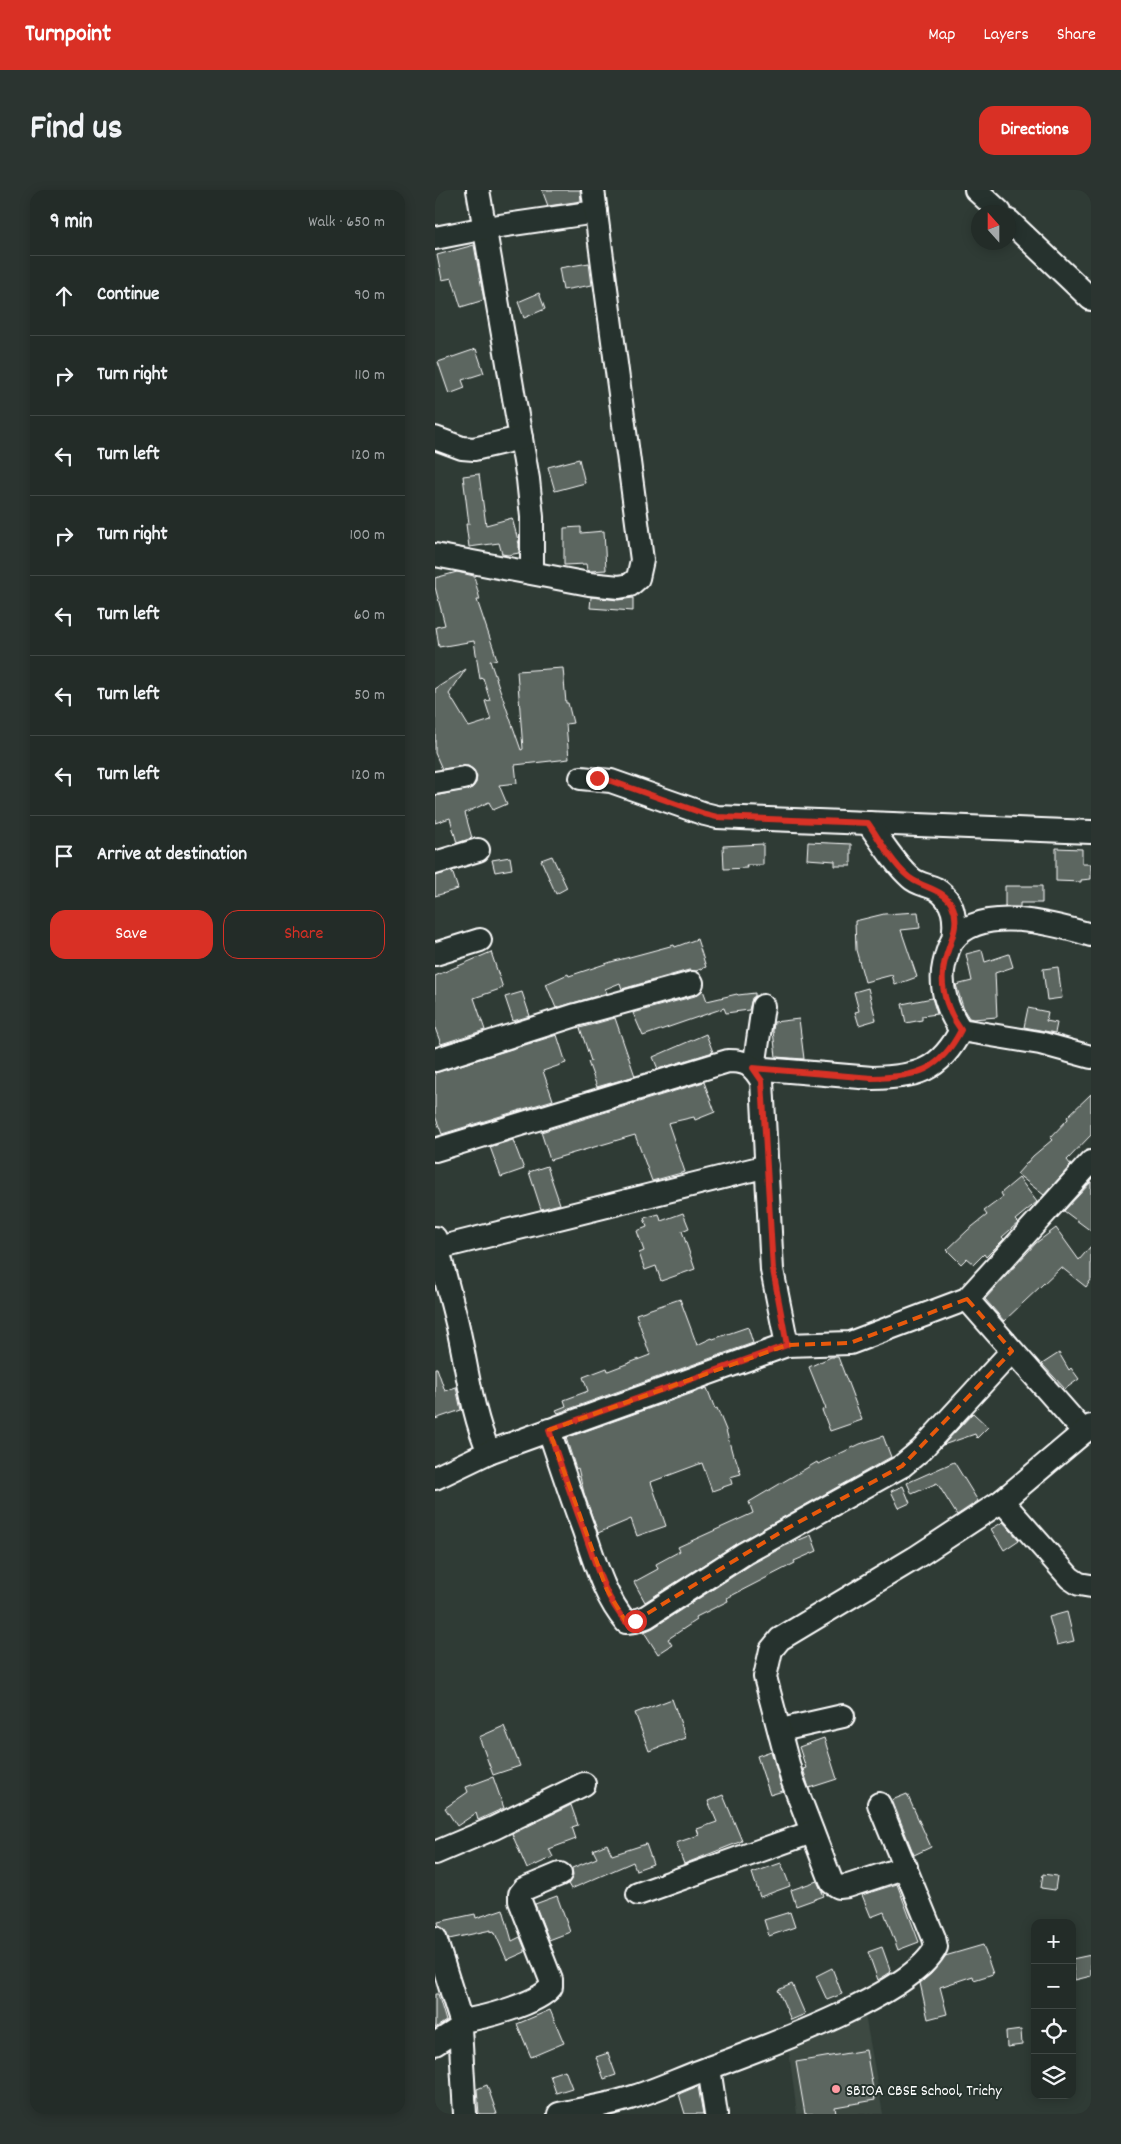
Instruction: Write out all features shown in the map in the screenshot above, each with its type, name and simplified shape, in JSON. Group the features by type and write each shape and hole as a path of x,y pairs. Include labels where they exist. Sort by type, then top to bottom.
{"street":[{"path":"478,190 528,479 532,517 532,572"},
{"path":"435,555 589,584 619,587 630,585 638,578 642,560 593,190"},
{"path":"976,190 992,205"},
{"path":"435,238 486,228 596,212"},
{"path":"1016,228 1091,299"},
{"path":"435,438 462,448 474,448 521,438"},
{"path":"435,782 464,778"},
{"path":"581,778 611,781 717,817 1091,832"},
{"path":"868,823 897,864 913,880 937,890 951,904 955,924 953,940 945,960 943,984 950,1010 961,1030"},
{"path":"435,863 478,850"},
{"path":"953,940 963,932 990,921 1014,920 1047,923 1091,935"},
{"path":"435,954 480,940"},
{"path":"435,1060 576,1015 692,983"},
{"path":"753,1068 763,1006"},
{"path":"961,1030 1040,1043 1091,1056"},
{"path":"753,1068 872,1078 892,1077 913,1073 940,1060 951,1049 961,1030"},
{"path":"435,1150 728,1061 741,1061 753,1068 762,1081 773,1270 787,1345"},
{"path":"435,1478 489,1452 787,1345 850,1343 967,1299 1091,1162"},
{"path":"489,1452 480,1432 445,1315 436,1243 767,1166"},
{"path":"906,1867 848,1886 839,1887 832,1883 791,1778 781,1730 765,1677 771,1650 780,1639 915,1558 1001,1501 1087,1429 1012,1351 967,1299"},
{"path":"549,1430 595,1563 607,1590 626,1622 635,1621 646,1617 786,1529 902,1466 921,1450 1012,1351"},
{"path":"1001,1501 1070,1578 1079,1584 1091,1586"},
{"path":"781,1730 843,1716"},
{"path":"435,1853 494,1828 584,1784"},
{"path":"559,2114 631,2106 709,2068 842,2014 899,1983 924,1965 936,1947 934,1938 879,1804"},
{"path":"638,1894 811,1832"},
{"path":"435,2044 461,2024 507,2010 541,1996 551,1987 551,1980 520,1901 520,1894 524,1889 560,1874"},
{"path":"435,1938 461,2024 465,2114"},
{"path":"709,2068 716,2114"}],"highlighted area":[{"path":"967,1299 1012,1351 902,1466 786,1529 635,1621 626,1622 607,1590 549,1430 787,1345 850,1343"}],"shaded area":[{"name":"SBIOA CBSE School, Trichy","path":"865,2015 883,2114 797,2114 788,2044"}],"building":[{"path":"542,190 580,190 581,201 548,206"},
{"path":"474,245 484,300 461,307 452,278 442,280 437,255"},
{"path":"589,263 592,285 563,290 559,268"},
{"path":"539,293 545,309 524,318 518,302"},
{"path":"476,349 484,373 462,380 465,388 449,394 438,362"},
{"path":"579,459 585,483 555,491 548,467"},
{"path":"479,474 486,525 512,518 519,544 519,553 502,554 499,543 469,547 466,524 469,524 463,476"},
{"path":"581,527 581,533 604,531 606,570 590,571 587,570 586,564 564,565 564,528"},
{"path":"457,572 474,576 480,600 477,600 497,659 490,661 521,750 523,749 517,671 563,668 566,703 568,703 573,723 566,724 569,759 515,765 517,783 499,785 507,804 493,810 489,802 465,813 472,838 457,843 450,818 435,823 435,796 472,788 476,783 477,776 474,770 468,766 442,769 435,753 435,689 466,669 449,694 469,727 491,720 485,701 490,700 483,678 480,679 474,641 439,647 436,627 445,625 435,587 435,578"},
{"path":"591,597 618,600 633,598 633,611 590,608"},
{"path":"808,842 851,844 851,866 835,866 835,861 807,859"},
{"path":"763,844 763,865 746,865 747,868 724,869 723,846"},
{"path":"1056,848 1082,849 1082,864 1091,864 1091,879 1081,880 1081,882 1056,881"},
{"path":"552,856 567,888 556,894 541,860"},
{"path":"510,857 512,869 495,872 492,860"},
{"path":"452,871 458,889 435,896 435,876"},
{"path":"1005,886 1042,886 1042,903 1020,903 1020,907 1005,907"},
{"path":"918,912 920,928 901,930 917,977 895,985 892,975 865,982 856,950 855,921 884,914"},
{"path":"697,939 706,967 696,971 689,970 622,989 620,983 605,989 607,993 556,1008 546,984 568,974 569,976 611,962 674,945 675,947"},
{"path":"982,950 985,962 1009,954 1013,967 995,973 997,1017 973,1019 969,1018 964,1010 956,985 972,981 966,954"},
{"path":"491,952 503,988 474,998 485,1030 441,1044 435,1028 435,976"},
{"path":"1058,967 1062,998 1047,1000 1043,969"},
{"path":"868,988 876,1020 859,1025 855,1012 859,1011 854,992"},
{"path":"703,990 707,1001 737,994 755,993 755,996 752,998 749,1010 726,1013 724,1008 643,1036 633,1013 695,996"},
{"path":"522,992 530,1016 513,1021 505,997"},
{"path":"932,998 937,1014 922,1016 922,1020 906,1023 902,1004"},
{"path":"1028,1008 1048,1012 1046,1021 1057,1023 1055,1033 1024,1027"},
{"path":"615,1018 635,1076 597,1087 588,1062 591,1061 580,1028"},
{"path":"799,1019 804,1059 776,1057 773,1031 774,1022"},
{"path":"706,1034 713,1052 658,1069 653,1057"},
{"path":"557,1035 566,1063 543,1071 553,1100 442,1134 435,1116 435,1073"},
{"path":"704,1082 715,1112 695,1120 694,1117 668,1123 685,1172 652,1181 635,1135 550,1160 541,1132"},
{"path":"1091,1094 1091,1135 1067,1160 1071,1165 1044,1195 1017,1174 1033,1156 1052,1140 1050,1138 1068,1119 1067,1117"},
{"path":"513,1140 524,1169 501,1177 490,1147"},
{"path":"547,1166 560,1204 541,1209 529,1172"},
{"path":"1019,1178 1037,1202 1015,1220 1018,1223 1002,1237 1004,1239 986,1257 984,1254 974,1264 967,1258 961,1264 947,1250 987,1215 984,1211 1003,1197 1001,1193"},
{"path":"1091,1182 1091,1231 1064,1211"},
{"path":"683,1213 689,1228 682,1231 695,1269 661,1281 656,1266 645,1270 639,1253 644,1251 637,1231 647,1227 644,1218 659,1214 661,1221"},
{"path":"1056,1228 1079,1260 1091,1246 1091,1280 1086,1287 1061,1267 1004,1321 985,1299 1036,1243"},
{"path":"680,1299 697,1345 712,1338 748,1327 753,1343 558,1413 556,1410 566,1406 564,1400 588,1391 583,1377 607,1368 608,1371 650,1355 636,1314"},
{"path":"1059,1353 1069,1370 1071,1368 1079,1379 1065,1389 1042,1364"},
{"path":"831,1357 838,1357 862,1420 830,1431 822,1410 826,1409 809,1367"},
{"path":"435,1368 437,1368 445,1391 456,1387 461,1410 435,1419"},
{"path":"707,1388 726,1430 733,1456 735,1456 741,1474 730,1477 732,1484 712,1491 702,1463 651,1482 666,1526 637,1536 631,1519 598,1533 584,1493 578,1468 576,1469 566,1438"},
{"path":"973,1413 988,1427 977,1438 975,1434 943,1445"},
{"path":"883,1436 891,1457 739,1542 645,1602 634,1582 658,1569 656,1564 680,1551 678,1547 753,1513 749,1502 817,1462 818,1464 860,1444"},
{"path":"954,1462 978,1501 957,1515 937,1483 912,1494 907,1483"},
{"path":"903,1486 910,1503 899,1508 891,1491"},
{"path":"1003,1522 1019,1540 1004,1550 991,1529"},
{"path":"811,1535 817,1551 794,1561 795,1563 727,1598 728,1601 696,1617 697,1620 668,1639 672,1645 658,1654 644,1632 752,1564 785,1546"},
{"path":"1067,1612 1074,1641 1057,1645 1049,1617"},
{"path":"672,1699 686,1738 649,1751 635,1713"},
{"path":"504,1726 520,1766 493,1775 479,1737"},
{"path":"824,1738 837,1779 809,1788 803,1769 806,1768 799,1747"},
{"path":"771,1751 783,1791 770,1795 757,1756"},
{"path":"493,1777 504,1808 478,1820 476,1813 457,1826 445,1808 468,1792 466,1787"},
{"path":"907,1794 931,1847 914,1855 892,1800"},
{"path":"723,1795 742,1841 684,1864 676,1843 699,1835 697,1829 717,1822 708,1801"},
{"path":"571,1805 578,1825 572,1827 576,1839 549,1849 553,1857 527,1869 512,1834"},
{"path":"607,1844 612,1855 646,1844 653,1864 636,1870 633,1862 571,1889 568,1884 573,1876 572,1868 597,1858 593,1850"},
{"path":"781,1863 790,1886 760,1897 752,1873"},
{"path":"1043,1874 1057,1876 1055,1890 1041,1888"},
{"path":"817,1881 824,1896 796,1906 791,1890"},
{"path":"897,1884 919,1942 898,1950 884,1912 871,1917 862,1895"},
{"path":"557,1896 570,1932 549,1940 535,1904"},
{"path":"503,1909 512,1941 520,1937 525,1949 525,1952 507,1960 494,1931 491,1932 491,1930 449,1939 438,1922 475,1914 476,1918"},
{"path":"790,1912 795,1927 769,1936 764,1920"},
{"path":"983,1945 993,1974 974,1980 973,1976 940,1987 947,2014 928,2019 920,1983 931,1974 945,1956"},
{"path":"882,1947 891,1972 878,1980 868,1952"},
{"path":"1091,1955 1091,1976 1076,1980 1076,1958"},
{"path":"832,1968 842,1994 827,2000 816,1976"},
{"path":"792,1984 805,2014 791,2020 778,1990"},
{"path":"435,1994 438,1994 446,2021 435,2028"},
{"path":"550,2010 564,2043 531,2057 517,2024"},
{"path":"1021,2030 1022,2045 1007,2047 1006,2032"},
{"path":"866,2050 875,2100 835,2107 836,2114 805,2114 796,2062"},
{"path":"608,2053 616,2075 604,2079 596,2057"},
{"path":"565,2070 572,2088 556,2093 550,2075"},
{"path":"487,2085 497,2114 479,2114 477,2089"},
{"path":"698,2086 703,2114 685,2114 679,2094"}],"place":[{"name":"SBIOA CBSE School, Trichy","path":"836,2089"}],"route":[{"path":"597,778 717,817 868,823 897,864 913,880 937,890 951,904 955,924 953,940 945,960 943,984 945,998 955,1022 961,1030 951,1049 940,1060 927,1068 913,1073 892,1077 872,1078 753,1068 762,1081 773,1270 787,1345 549,1430 595,1563 607,1590 626,1622 635,1621"}]}
